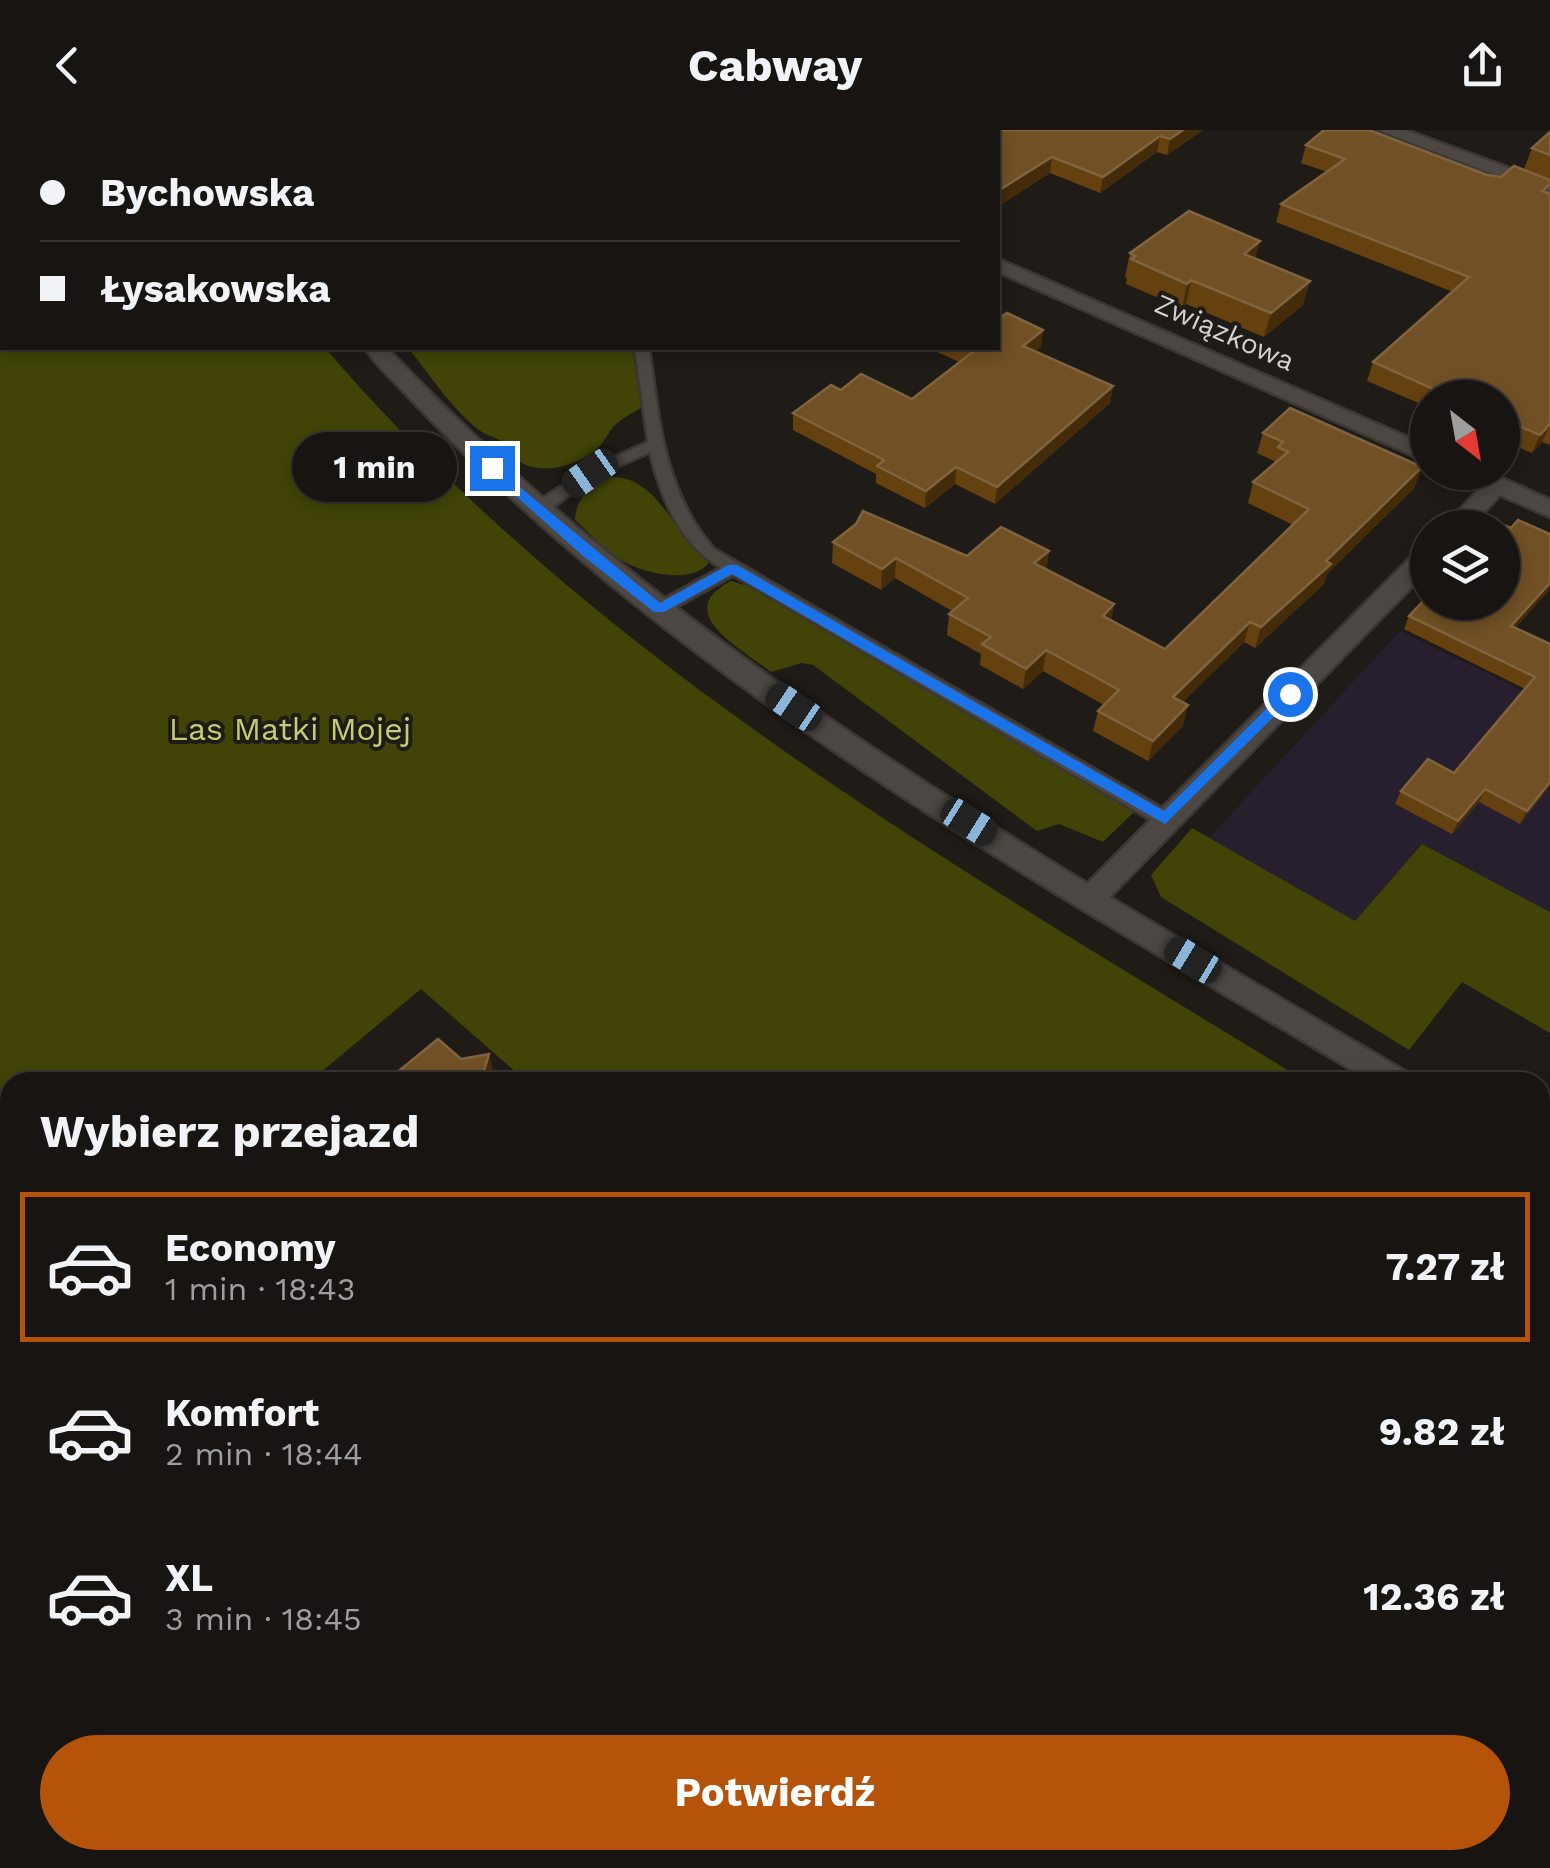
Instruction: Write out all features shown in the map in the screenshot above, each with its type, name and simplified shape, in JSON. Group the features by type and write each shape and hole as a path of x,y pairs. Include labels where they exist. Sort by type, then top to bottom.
{"street":[{"path":"1387,130 1550,190"},
{"name":"Związkowa","path":"1000,266 1410,447"},
{"path":"377,350 470,447 538,510 659,609 764,687 1092,898 1380,1072"},
{"path":"1472,510 1491,490"},
{"path":"1507,490 1550,509"},
{"path":"1092,898 1165,819 1410,573"}],"lane":[{"path":"642,350 656,444 680,519 708,553 1165,819"},
{"path":"538,510 590,473 656,444"},
{"path":"659,609 732,568"}],"shaded area":[{"path":"1400,631 1550,704 1550,912 1422,844 1355,921 1209,838"}],"green space":[{"name":"Las Matki Mojej","path":"0,350 327,350 431,461 544,565 663,662 786,752 914,838 1291,1072 516,1072 421,989 321,1072 0,1072"},
{"path":"410,350 632,350 642,407 617,423 600,446 582,459 560,467 537,468 517,460 509,445 482,432 452,404"},
{"path":"612,477 643,487 686,539 710,561 693,573 669,575 632,566 604,547 575,520 586,492"},
{"path":"731,581 755,588 1135,811 1103,842 1059,824 1037,831 813,665 802,663 771,672 730,641 717,630 707,605 714,593"},
{"path":"1192,828 1355,921 1422,844 1550,912 1550,1033 1462,982 1409,1050 1161,897 1151,875"}],"building":[{"path":"1000,130 1183,130 1170,139 1160,136 1103,177 1052,157 1001,189"},
{"path":"1324,130 1369,130 1487,175 1501,177 1514,166 1550,180 1542,191 1550,194 1550,424 1540,435 1520,427 1520,380 1413,380 1373,362 1469,277 1281,204 1345,159 1306,145"},
{"path":"1550,132 1550,155 1532,148"},
{"path":"1189,211 1260,241 1244,254 1310,281 1271,313 1191,280 1187,284 1131,259 1135,256 1130,253"},
{"path":"1007,313 1043,330 1023,346 1113,386 997,487 956,467 926,491 877,466 884,460 793,413 831,385 841,390 861,374 912,399 971,350 1000,350 1000,318"},
{"path":"1290,408 1410,462 1410,479 1326,561 1331,564 1261,627 1250,622 1173,697 1188,705 1153,741 1098,711 1119,690 1046,650 1026,669 982,644 991,637 949,614 968,598 896,558 882,569 833,542 856,524 863,511 967,556 1001,527 1049,551 1034,563 1114,604 1103,616 1165,649 1309,509 1253,482 1288,452 1278,447 1283,442 1263,433"},
{"path":"1520,521 1550,534 1550,583 1520,616"},
{"path":"1417,620 1516,620 1511,626 1550,644 1550,782 1527,811 1485,789 1458,821 1401,791 1428,759 1454,773 1535,677"},
{"path":"438,1039 461,1059 489,1054 484,1072 398,1072"}],"route":[{"path":"492,468 588,553 659,609 732,568 1165,819 1290,694"}]}
